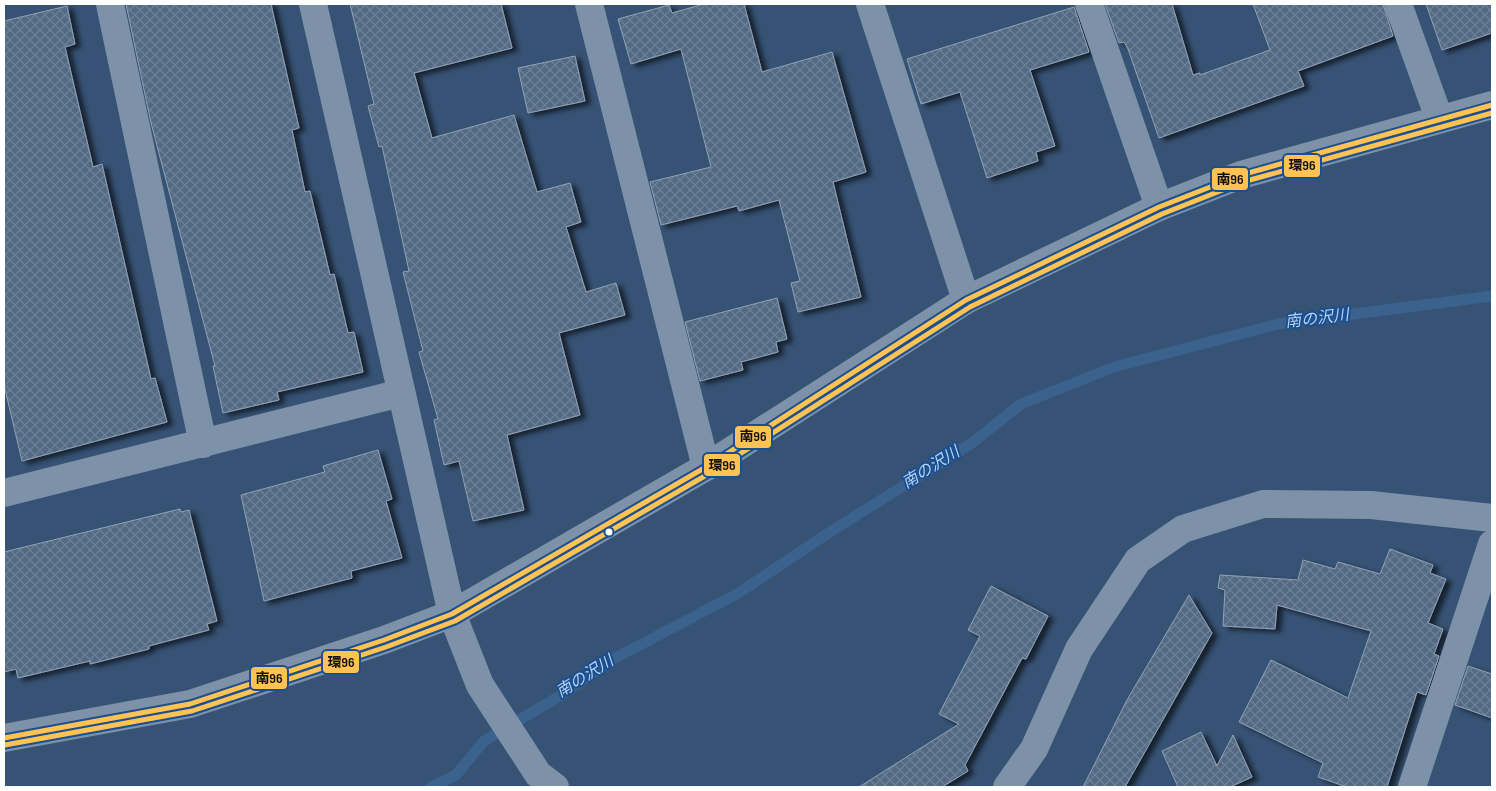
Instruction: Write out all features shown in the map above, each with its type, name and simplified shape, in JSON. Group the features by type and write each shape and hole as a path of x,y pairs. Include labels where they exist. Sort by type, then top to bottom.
{"street":[{"path":"110,4 203,444"},
{"path":"313,4 452,614 480,685 546,781"},
{"path":"589,4 706,467"},
{"path":"870,4 966,300"},
{"path":"1090,4 1159,207"},
{"path":"1398,4 1439,118"},
{"path":"4,738 190,704 384,640 452,614 706,467 966,300 1159,207 1241,175 1439,118 1492,105"},
{"path":"4,493 401,393"},
{"path":"1007,787 1034,749 1079,648 1138,560 1183,529 1263,504 1371,505 1492,518"},
{"path":"1412,787 1492,544"}],"building":[{"path":"126,4 271,4 299,128 292,130 305,192 310,191 330,275 334,274 348,333 354,332 363,372 277,392 279,400 223,413 213,366 215,366 151,123"},
{"path":"350,4 501,4 512,48 414,73 432,138 514,115 537,192 570,183 581,222 566,227 586,292 616,283 625,315 559,333 580,415 507,435 524,510 473,521 459,461 444,465 434,420 438,419 419,352 423,351 403,272 409,271 382,146 379,147 368,106 374,104"},
{"path":"704,4 744,4 762,72 832,52 866,172 833,182 861,297 798,312 791,283 800,281 779,200 739,211 737,206 661,225 650,182 711,167 681,49 631,64 618,19 669,5 672,13"},
{"path":"1105,4 1172,4 1193,75 1200,73 1200,75 1270,50 1253,4 1383,4 1393,36 1298,71 1304,86 1159,138 1128,49 1124,42 1119,43"},
{"path":"1426,4 1492,4 1492,33 1442,50"},
{"path":"67,6 75,44 65,47 93,167 102,164 151,379 155,378 167,422 22,461 4,385 4,21"},
{"path":"1074,7 1089,52 1030,70 1055,146 1036,152 1038,161 987,178 960,92 921,104 907,59"},
{"path":"575,56 585,101 528,113 518,68"},
{"path":"777,298 787,339 776,342 778,352 741,362 743,370 700,381 685,322"},
{"path":"378,450 392,499 386,501 402,558 351,571 352,578 264,601 241,495 325,472 323,466"},
{"path":"180,509 181,512 189,510 217,621 207,624 209,630 149,646 149,649 90,664 90,661 18,678 16,669 4,672 4,552"},
{"path":"1390,549 1433,565 1430,573 1446,579 1428,623 1443,629 1434,654 1439,656 1426,695 1417,692 1387,787 1347,787 1318,777 1323,763 1239,722 1271,660 1348,698 1371,631 1277,605 1275,629 1223,626 1225,590 1218,588 1220,575 1298,580 1303,560 1335,569 1338,562 1380,574"},
{"path":"991,586 1048,616 1026,659 1022,658 965,765 968,771 942,787 859,787 959,724 939,714 980,636 968,630"},
{"path":"1189,595 1212,633 1125,787 1083,787 1127,700"},
{"path":"1468,666 1492,674 1492,718 1455,705"},
{"path":"1201,732 1217,766 1233,735 1252,777 1230,787 1178,787 1162,751"}],"waterway":[{"name":"南の沢川","path":"431,787 456,775 484,741 563,694 615,658 737,594 833,530 972,443 1021,404 1114,367 1278,324 1492,296"}],"transit line":[{"name":"南96","path":"4,738 190,704 384,640 452,614 706,467 966,300 1159,207 1241,175 1492,105"},
{"name":"環96","path":"5,745 192,711 386,647 455,621 710,473 970,307 1162,214 1243,182 1492,113"}]}
